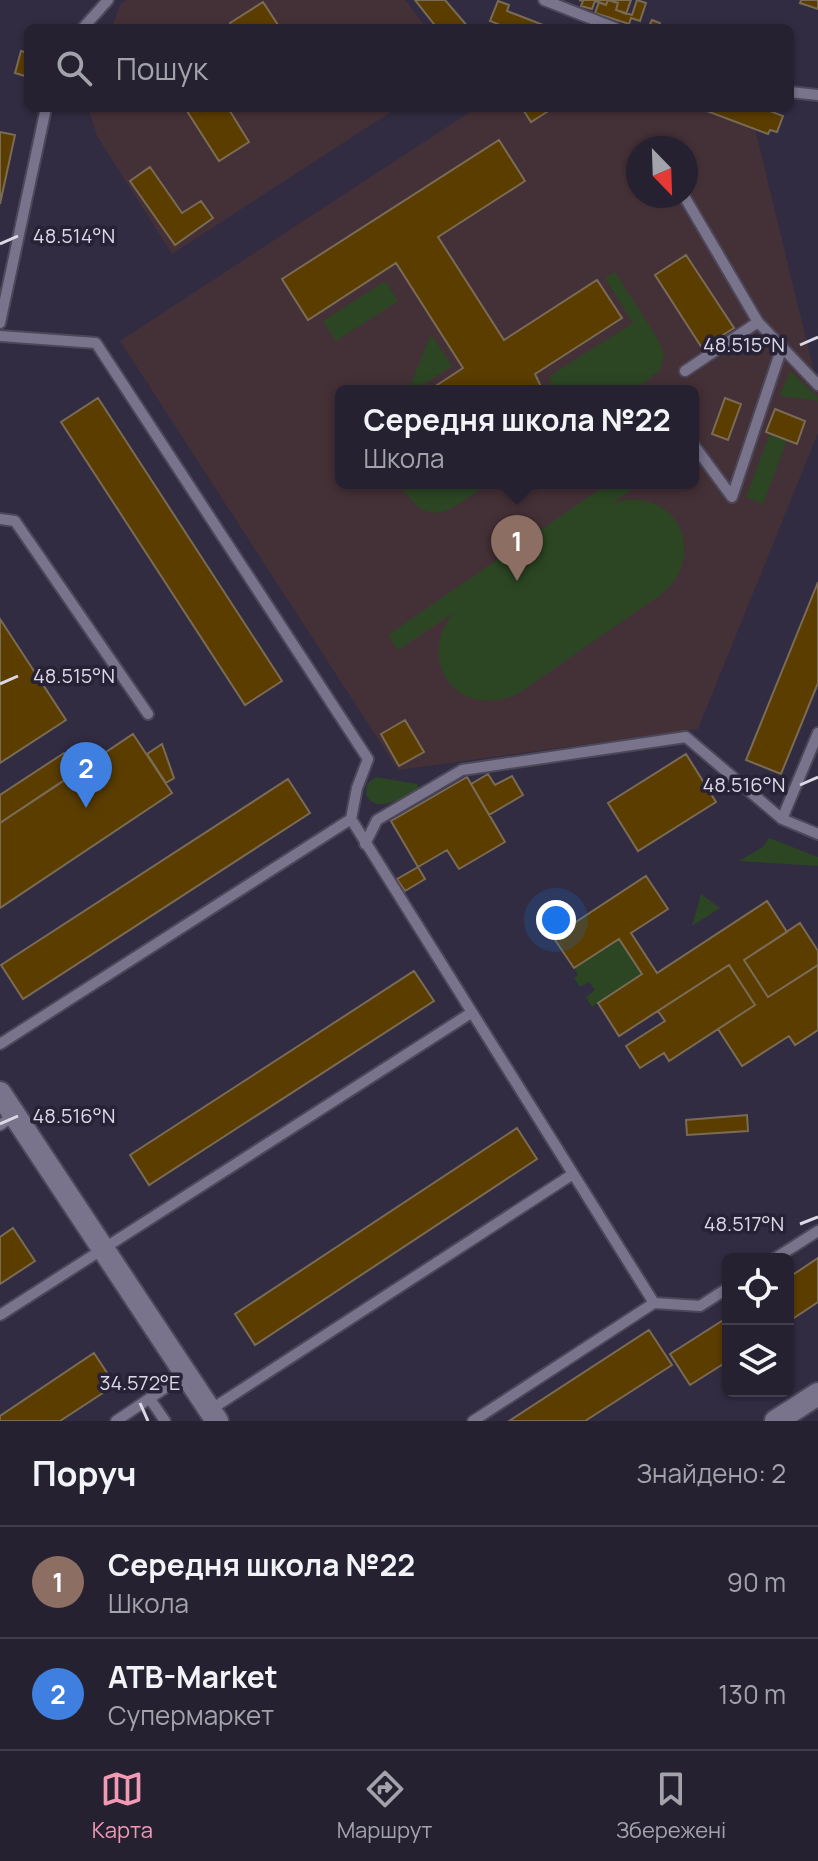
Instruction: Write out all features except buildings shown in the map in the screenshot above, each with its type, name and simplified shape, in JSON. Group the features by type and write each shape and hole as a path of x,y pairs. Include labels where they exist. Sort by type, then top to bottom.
{"street":[{"path":"0,1093 8,1120 103,1248 213,1415"},
{"path":"776,1421 818,1394"}],"lane":[{"path":"87,24 108,0"},
{"path":"544,0 605,24"},
{"path":"794,92 818,95"},
{"path":"0,323 45,112"},
{"path":"691,208 758,322 818,385"},
{"path":"685,371 758,322"},
{"path":"0,336 96,343 368,759 357,788 351,819 654,1303"},
{"path":"699,452 732,497 782,347"},
{"path":"0,519 15,521 148,714"},
{"path":"782,819 818,733"},
{"path":"365,844 377,820 462,770 686,737 782,819 818,834"},
{"path":"0,1044 351,819"},
{"path":"0,1315 471,1013"},
{"path":"213,1415 573,1174"},
{"path":"783,1253 818,1231"},
{"path":"473,1421 654,1303 700,1306 722,1292"},
{"path":"116,1421 186,1374"},
{"path":"150,1399 165,1421"}],"shaded area":[{"path":"126,0 405,0 423,24 113,24 120,5"},
{"path":"391,112 172,254 97,136 90,113"},
{"path":"470,112 710,112 755,129 818,388 818,433 698,729 398,770 120,341"}],"green space":[{"path":"615,272 659,341 664,355 661,369 641,385 549,385 551,375 633,323 605,278"},
{"path":"385,281 398,301 336,341 323,321"},
{"path":"431,334 452,366 423,385 410,385"},
{"path":"790,371 818,397 818,401 780,396"},
{"path":"770,434 787,440 763,504 746,497"},
{"path":"402,489 480,489 441,512 431,513 410,499"},
{"path":"600,489 632,489 611,504 633,500 652,503 667,511 678,524 684,540 684,558 677,576 663,593 519,693 498,700 478,700 462,694 449,683 441,668 439,651 442,632 453,613 398,650 388,635"},
{"path":"376,777 417,784 419,788 399,799 377,804 366,795 367,784"},
{"path":"769,838 818,857 818,866 739,861 763,847"},
{"path":"701,894 720,908 692,926"},
{"path":"619,939 642,974 592,1007 586,997 595,990 589,982 580,987 574,978 578,975 574,968"}],"place":[{"name":"Середня школа №22","path":"517,581"},
{"name":"ATB-Market","path":"86,808"}]}
